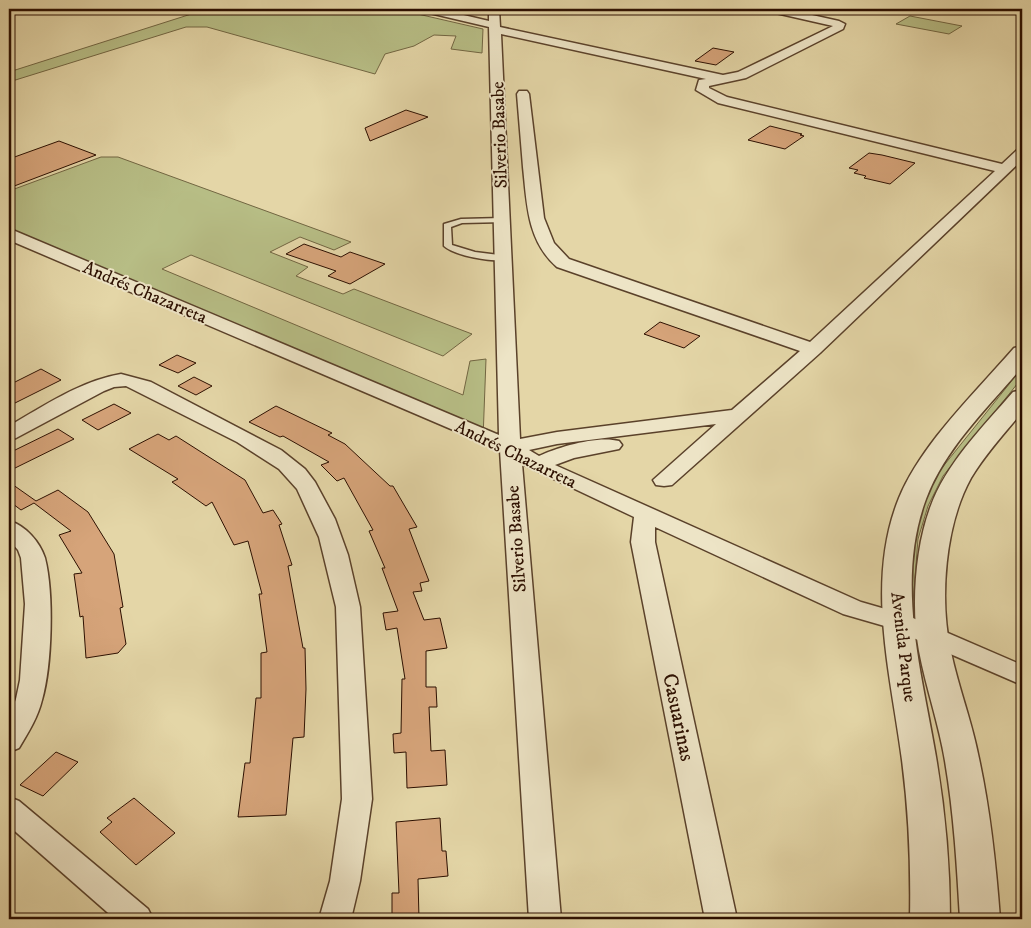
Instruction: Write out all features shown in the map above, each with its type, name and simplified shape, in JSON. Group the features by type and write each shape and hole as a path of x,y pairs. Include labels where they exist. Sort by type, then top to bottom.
{"street":[{"path":"425,9 494,21 722,78"},
{"path":"771,9 827,20 839,24 839,27 753,71 702,83 702,90 723,100 1005,169"},
{"name":"Silverio Basabe","path":"494,21 510,448 545,919"},
{"path":"523,94 536,218 540,230 555,257 563,263 813,349"},
{"path":"664,480 813,349 1022,153"},
{"name":"Andrés Chazarreta","path":"9,234 510,448 538,465 852,608 897,621 1022,676"},
{"name":"Avenida Parque","path":"930,919 932,889 919,758 897,621 895,593 897,568 906,518 913,498 929,467 1022,353"},
{"path":"9,434 101,384 122,380 143,387 239,436 287,465 312,496 334,548 343,577 348,607 357,799 345,881 335,919"},
{"name":"Avenida Parque","path":"980,919 973,824 961,753 932,635 936,537 944,508 966,465 1022,397"},
{"path":"510,448 557,438 736,415"},
{"path":"538,465 547,459 570,452 697,431 720,430"},
{"name":"Casuarinas","path":"646,515 643,542 721,919"},
{"path":"9,528 26,542 32,556 36,591 31,692 25,713 9,741"},
{"path":"9,810 137,919"}],"lane":[{"path":"502,220 462,220 447,226 448,246 484,257 504,258"}],"green space":[{"path":"207,9 396,9 483,29 482,53 451,49 456,36 434,35 414,46 385,54 375,74 207,27 186,27 9,82 9,72"},
{"path":"910,16 962,26 949,34 896,24"},
{"path":"101,157 118,157 351,242 334,250 300,237 270,252 308,267 296,276 343,294 354,289 472,334 443,356 191,255 162,269 463,395 470,361 486,359 483,439 9,233 9,191"},
{"path":"1022,368 1022,378 943,476 928,506 918,539 913,602 916,620 907,616 913,538 922,505 937,474"}],"building":[{"path":"713,48 734,52 716,65 695,61"},
{"path":"406,110 428,117 370,141 365,128"},
{"path":"770,126 804,136 785,149 748,140"},
{"path":"59,141 96,155 9,188 9,159"},
{"path":"869,153 915,163 890,184 864,178 866,176 854,173 858,170 849,168"},
{"path":"304,244 341,257 350,252 385,264 350,284 328,276 336,271 286,254"},
{"path":"660,322 700,336 684,348 644,334"},
{"path":"177,355 196,363 178,373 159,365"},
{"path":"41,369 61,380 9,406 9,385"},
{"path":"194,377 212,386 196,395 178,386"},
{"path":"114,404 131,413 98,430 82,420"},
{"path":"276,406 332,433 328,435 345,444 390,486 393,486 417,527 409,529 429,581 420,583 422,591 413,592 424,620 440,618 447,648 426,651 426,687 436,687 437,707 429,707 431,751 445,750 447,785 407,788 406,752 394,753 393,734 401,733 402,679 405,679 397,628 386,630 383,613 398,611 382,568 385,568 369,531 373,530 344,478 337,481 321,465 329,462 283,436 280,437 249,422"},
{"path":"58,429 74,439 9,471 9,453"},
{"path":"158,434 169,440 176,436 245,480 263,513 273,510 282,524 279,525 292,565 288,566 303,648 305,648 306,689 304,737 293,738 286,815 238,817 245,763 250,763 256,698 261,698 261,653 267,652 259,594 262,594 248,541 234,545 212,502 206,506 172,482 178,479 129,449"},
{"path":"9,482 36,501 58,490 88,512 114,554 123,607 120,608 126,644 118,653 86,658 83,616 80,617 74,574 82,573 59,535 71,531 34,503 21,510 9,501"},
{"path":"56,752 78,762 43,796 20,785"},
{"path":"134,798 175,833 136,865 100,832 112,822 107,818"},
{"path":"440,818 442,851 446,851 448,876 418,879 419,919 392,919 392,893 399,893 396,822"}]}
